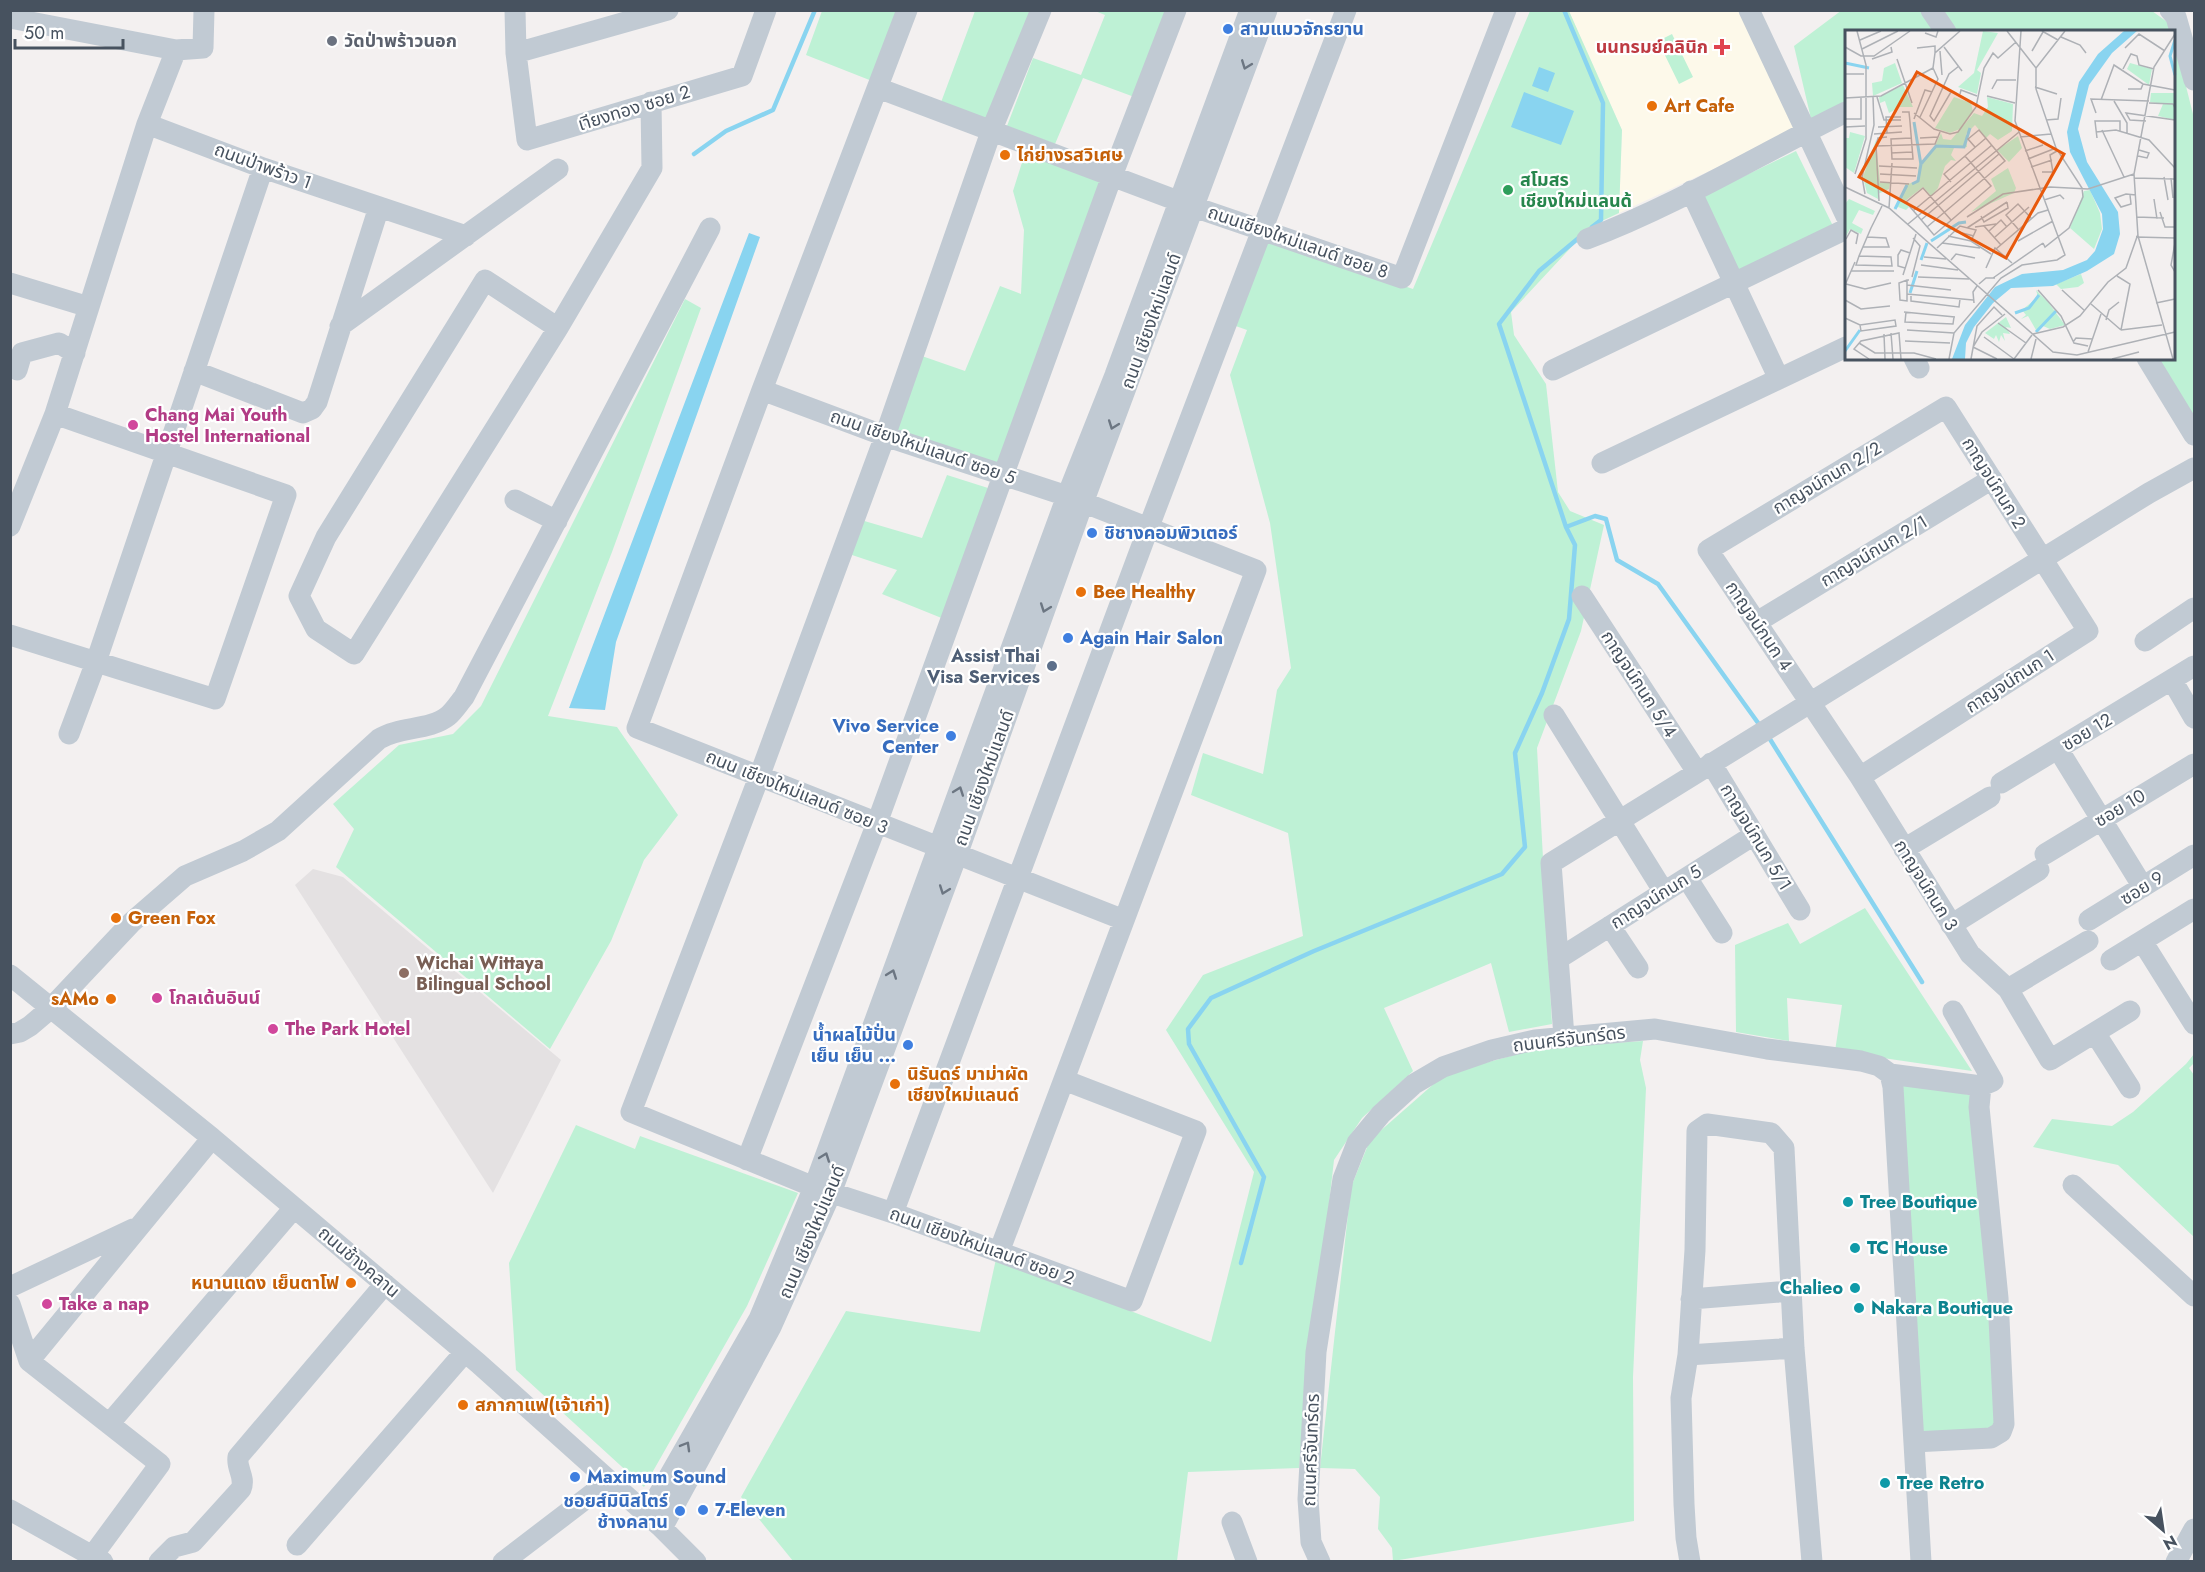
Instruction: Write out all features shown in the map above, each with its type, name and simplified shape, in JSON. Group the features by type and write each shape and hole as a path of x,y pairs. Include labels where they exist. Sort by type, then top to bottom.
{"street":[{"path":"10,18 176,50 203,48 204,10"},
{"path":"515,10 516,53 668,10"},
{"name":"เาียงทอง ซอย 2","path":"516,53 527,140 742,76 766,10"},
{"path":"762,390 907,10"},
{"path":"759,777 885,436 992,129 1041,10"},
{"path":"747,1160 877,823 1112,176 1176,10"},
{"name":"ถนน เชียงใหม่แลนด์","path":"1186,204 1250,10"},
{"name":"ถนน เชียงใหม่แลนด์","path":"655,1521 771,1327 1186,204 1267,10"},
{"path":"893,1213 1148,528 1346,10"},
{"name":"ถนนเชียงใหม่แลนด์ ซอย 8","path":"878,88 992,129 1186,204 1402,278 1506,10"},
{"path":"1749,10 1845,214"},
{"path":"1931,10 1945,30"},
{"path":"2169,10 2176,18 2194,80"},
{"path":"10,526 56,414 147,124 176,50"},
{"path":"558,328 485,280 326,537 299,596 316,629 354,654 558,328 652,168 651,102"},
{"path":"1587,239 1629,223 1845,112"},
{"name":"ถนนป่าพร้าว 1","path":"147,124 263,168 466,236"},
{"path":"69,734 96,662 263,168"},
{"path":"340,326 558,169"},
{"path":"1691,191 1779,379"},
{"path":"194,371 303,413 312,409 317,402 379,207"},
{"path":"10,1034 20,1032 30,1026 50,1009 132,922 185,876 243,851 278,831 389,733 436,722 449,715 464,697 710,228"},
{"path":"1553,370 1845,229"},
{"path":"10,283 89,307"},
{"path":"17,370 22,353 45,346 59,343 75,353"},
{"path":"1602,463 1845,347"},
{"path":"2148,360 2194,435"},
{"name":"ถนน เชียงใหม่แลนด์ ซอย 5","path":"762,390 885,436 1075,500 1256,570 1124,920"},
{"name":"ถนน เชียงใหม่แลนด์ ซอย 3","path":"762,390 637,728 1124,920"},
{"name":"กาญจน์กนก 2","path":"1946,407 2042,559"},
{"name":"กาญจน์กนก 2/2","path":"1708,549 1946,407"},
{"path":"10,635 215,699 286,495 56,414"},
{"path":"1564,1037 1551,863 2149,493 2194,468"},
{"name":"กาญจน์กนก 2/1","path":"1757,622 1992,479"},
{"path":"514,500 557,521"},
{"name":"กาญจน์กนก 4","path":"1708,549 1811,702"},
{"name":"กาญจน์กนก 1","path":"1860,777 2088,631 2042,559"},
{"name":"กาญจน์กนก 5/4","path":"1582,596 1704,767"},
{"path":"2145,641 2194,608"},
{"name":"ซอย 12","path":"1904,849 2058,749 2194,666"},
{"path":"2172,680 2194,718"},
{"name":"กาญจน์กนก 3","path":"1811,702 1970,954 2008,989 2050,1060 2094,1033"},
{"path":"1554,716 1664,892"},
{"path":"2058,749 2143,887"},
{"name":"ซอย 10","path":"1951,925 2101,819 2194,764"},
{"name":"กาญจน์กนก 5/1","path":"1704,767 1754,835 1800,910"},
{"name":"ถนน เชียงใหม่แลนด์ ซอย 2","path":"759,777 631,1112 823,1190 893,1213 1132,1301 1196,1131 1064,1080"},
{"name":"กาญจน์กนก 5","path":"1558,959 1754,835"},
{"name":"ซอย 9","path":"2008,989 2143,887 2194,855"},
{"path":"1686,878 1722,933"},
{"path":"2111,960 2194,909"},
{"path":"999,1252 1124,920"},
{"path":"1610,926 1638,968"},
{"path":"2142,941 2194,1024"},
{"name":"ถนนช้างคลาน","path":"10,975 212,1138 465,1352 655,1521 696,1562"},
{"path":"1914,1442 1991,1438 2001,1432 2004,1424 1998,1298 1979,1107 1981,1086 1993,1081 1953,1011"},
{"path":"2130,1011 2094,1033 2130,1088"},
{"name":"ถนนศรีจันทร์ดร","path":"1320,1562 1311,1542 1308,1499 1316,1352 1342,1179 1357,1143 1381,1114 1414,1084 1443,1067 1492,1050 1535,1040 1654,1029 1767,1049 1861,1061 1879,1066 1890,1074 1981,1086"},
{"path":"1890,1074 1893,1087 1921,1562"},
{"path":"1690,1562 1684,1515 1681,1398 1688,1355 1695,1250 1697,1131 1707,1124 1771,1132 1784,1148 1794,1348 1812,1562"},
{"path":"29,1361 212,1138"},
{"path":"2073,1185 2194,1296"},
{"path":"109,1424 294,1208"},
{"path":"10,1287 139,1226"},
{"path":"159,1562 174,1547 193,1542 241,1489 243,1479 237,1464 238,1457 385,1284"},
{"path":"1691,1299 1791,1291"},
{"path":"10,1304 29,1361 160,1464 98,1558 10,1510"},
{"path":"1688,1355 1794,1348"},
{"path":"297,1545 465,1352"},
{"path":"503,1562 609,1481"},
{"path":"1232,1522 1246,1562"},
{"path":"2176,1562 2194,1529"}],"shaded area":[{"path":"1569,11 1761,11 1812,123 1619,213 1622,130"},
{"name":"Wichai Wittaya Bilingual School","path":"313,869 343,877 561,1060 493,1193 295,885"}],"green space":[{"path":"1842,10 2152,11 2170,24 2172,30 1845,30 1845,106 1812,123 1794,46"},
{"path":"822,11 897,11 872,81 806,55"},
{"path":"975,11 1032,11 989,123 940,105"},
{"path":"1095,11 1167,11 1137,98 1083,78 1055,144 1007,126 1033,58 1081,75 1105,15"},
{"path":"1530,11 1569,11 1622,130 1619,213 1591,226 1511,312 1514,335 1546,384 1558,492 1570,511 1604,525 1581,631 1537,748 1552,1024 1509,1032 1491,963 1384,1008 1413,1071 1362,1118 1334,1160 1299,1468 1188,1472 1177,1561 793,1561 741,1497 846,1311 980,1332 996,1259 1211,1342 1254,1172 1166,1030 1203,975 1303,936 1288,833 1191,795 1203,753 1263,774 1277,690 1291,668 1270,523 1230,375 1247,330 1230,324 1263,238 1413,289"},
{"path":"1672,34 1693,77 1679,84 1658,41"},
{"path":"2175,43 2194,118 2194,428 2159,360 2175,360"},
{"path":"1796,151 1833,226 1739,271 1703,196"},
{"path":"1025,153 1104,179 1001,468 892,433 919,355 965,371 1000,286 1021,294 1024,230 1013,191"},
{"path":"685,299 701,308 612,552 548,716 617,727 678,815 644,860 611,941 550,1049 336,867 354,829 333,804 399,745 453,734 481,706"},
{"path":"947,475 988,488 944,619 882,594 897,570 849,554 861,520 922,538"},
{"path":"1865,908 1972,1071 1835,1051 1842,1005 1787,998 1789,1041 1736,1032 1735,945 1788,923 1800,944"},
{"path":"1643,1041 1640,1060 1646,1088 1633,1377 1634,1521 1393,1561 1392,1548 1378,1529 1380,1497 1355,1469 1320,1468 1351,1187 1370,1140 1445,1074 1540,1048"},
{"path":"2194,1054 2194,1063 2189,1068 2194,1075 2194,1237 2118,1165 2033,1147 2052,1119 2112,1126 2133,1112"},
{"path":"1910,1078 1972,1096 2000,1424 1989,1433 1921,1436 1899,1082"},
{"path":"576,1125 635,1149 640,1136 798,1193 747,1306 644,1487 516,1370 509,1263"}],"water":[{"path":"1539,67 1555,73 1548,92 1532,86"},
{"path":"1524,92 1574,111 1561,145 1511,127"},
{"path":"749,233 760,237 616,642 605,710 569,708"}],"waterway":[{"path":"694,154 726,131 773,110 815,10"},
{"path":"1564,10 1603,103 1601,220 1592,227"},
{"path":"1241,1263 1264,1177 1189,1044 1188,1029 1211,998 1314,951 1502,874 1525,847 1515,753 1542,693 1569,619 1575,545 1566,527 1499,324 1539,271 1581,236"},
{"path":"1566,527 1595,516 1606,519 1617,560 1658,584 1761,727"},
{"path":"1768,736 1922,982"}],"place":[{"name":"สามแมวจักรยาน","path":"1228,29"},
{"name":"วัดป่าพร้าวนอก","path":"332,41"},
{"name":"นนทรมย์คลินิก","path":"1722,47"},
{"name":"Art Cafe","path":"1652,106"},
{"name":"ไก่ย่างรสวิเศษ","path":"1005,155"},
{"name":"สโมสร เชียงใหม่แลนด้","path":"1508,190"},
{"name":"Chang Mai Youth Hostel International","path":"133,425"},
{"name":"ชิชางคอมพิวเตอร์","path":"1092,533"},
{"name":"Bee Healthy","path":"1081,592"},
{"name":"Again Hair Salon","path":"1068,638"},
{"name":"Assist Thai Visa Services","path":"1052,666"},
{"name":"Vivo Service Center","path":"951,736"},
{"name":"Green Fox","path":"116,918"},
{"name":"Wichai Wittaya Bilingual School","path":"404,973"},
{"name":"โกลเด้นอินน์","path":"157,998"},
{"name":"sAMo","path":"111,999"},
{"name":"The Park Hotel","path":"273,1029"},
{"name":"น้ำผลไม้ปั่น เย็น เย็น ...","path":"908,1045"},
{"name":"นิรันดร์ มาม่าผัด เชียงใหม่แลนด์","path":"895,1084"},
{"name":"Tree Boutique","path":"1848,1202"},
{"name":"TC House","path":"1855,1248"},
{"name":"หนานแดง เย็นตาโฟ","path":"351,1283"},
{"name":"Chalieo","path":"1855,1288"},
{"name":"Take a nap","path":"47,1304"},
{"name":"Nakara Boutique","path":"1859,1308"},
{"name":"สภากาแฟ(เจ้าเก่า)","path":"463,1405"},
{"name":"Maximum Sound","path":"575,1477"},
{"name":"Tree Retro","path":"1885,1483"},
{"name":"7-Eleven","path":"703,1510"},
{"name":"ชอยส์มินิสโตร์ ช้างคลาน","path":"680,1511"}]}
